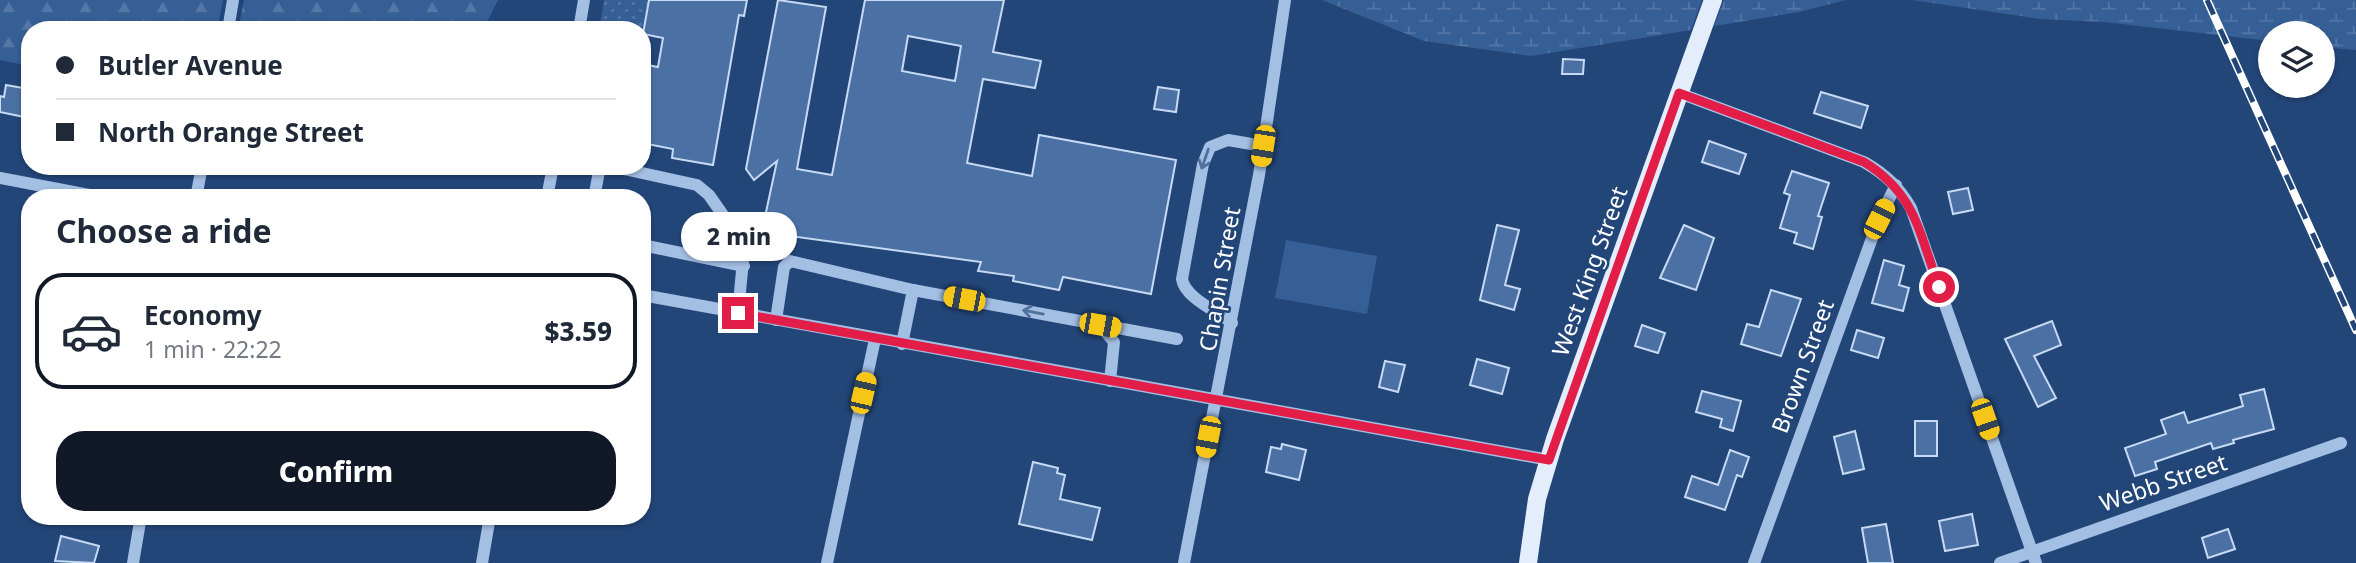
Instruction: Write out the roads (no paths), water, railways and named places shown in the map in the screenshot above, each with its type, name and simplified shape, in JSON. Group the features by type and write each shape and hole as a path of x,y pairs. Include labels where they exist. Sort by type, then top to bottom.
{"main road":[{"name":"West King Street","path":"1528,563 1537,499 1549,460 1713,0"}],"street":[{"path":"230,21 233,0"},
{"path":"580,21 584,0"},
{"name":"Chapin Street","path":"1184,563 1232,323 1285,0"},
{"path":"1679,93 1864,162 1896,185 1911,208 2034,557"},
{"path":"1232,323 1190,294 1183,287 1182,279 1203,164 1210,147 1228,140 1263,146"},
{"path":"651,175 697,185 709,195 739,238 744,250 744,266 738,313"},
{"path":"0,178 58,189"},
{"name":"Brown Street","path":"1754,563 1879,219 1896,185"},
{"path":"651,247 744,266"},
{"path":"776,320 784,267 790,261 913,290 1177,339"},
{"path":"902,344 913,290"},
{"path":"651,297 1549,460"},
{"path":"1100,325 1114,342 1110,381"},
{"path":"827,563 875,339"},
{"name":"Webb Street","path":"2000,563 2034,557 2341,443"},
{"path":"133,563 139,525"},
{"path":"482,563 488,525"}],"railway":[{"path":"2207,0 2356,330"}]}
